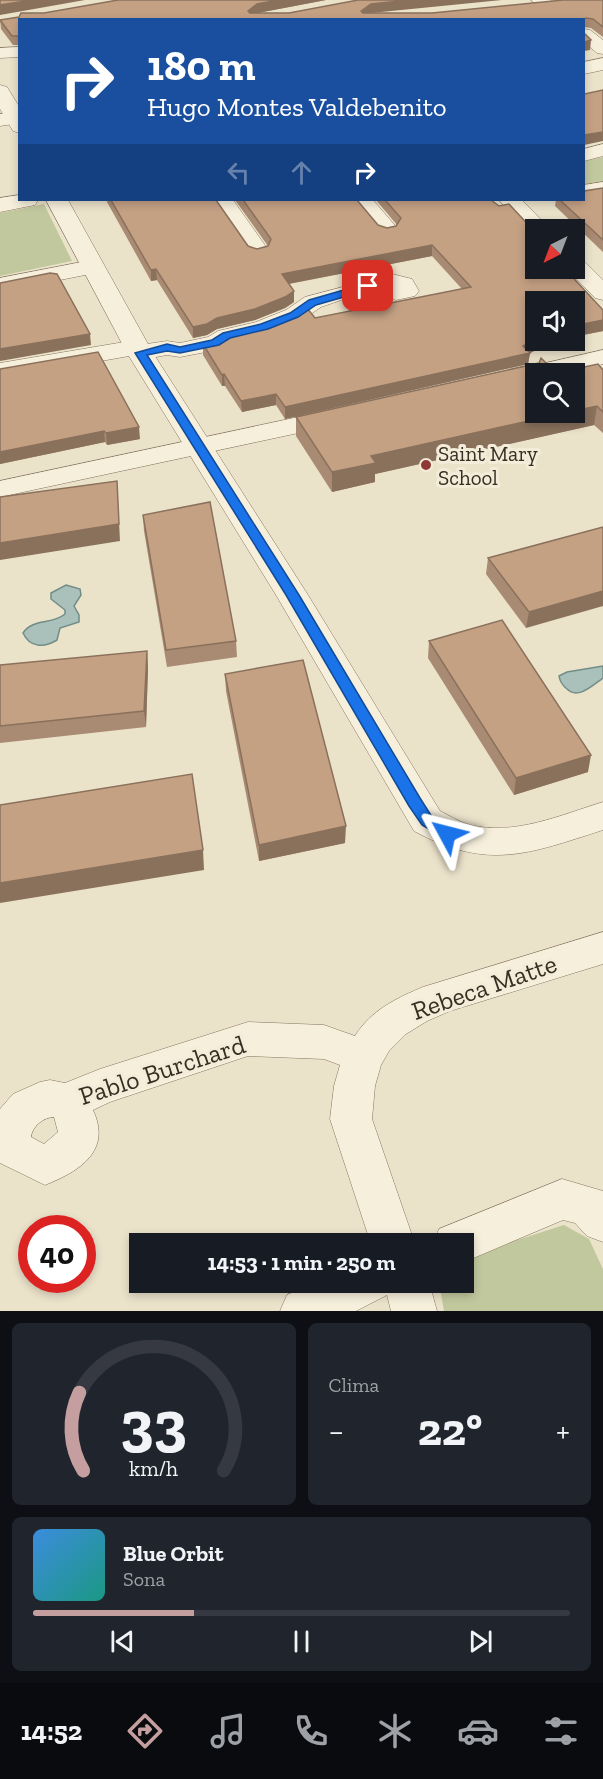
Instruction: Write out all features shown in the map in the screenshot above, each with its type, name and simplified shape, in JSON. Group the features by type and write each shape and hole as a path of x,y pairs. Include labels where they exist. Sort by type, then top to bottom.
{"street":[{"path":"526,12 555,7"},
{"path":"585,34 603,49"},
{"path":"0,53 18,52"},
{"path":"585,68 603,64"},
{"path":"585,87 603,83"},
{"path":"0,91 13,120"},
{"path":"585,155 603,150"},
{"path":"0,187 18,183"},
{"path":"585,191 603,188"},
{"path":"0,205 22,201"},
{"path":"58,201 138,350 292,595 427,821 447,834 483,842 515,842 603,816"},
{"path":"224,201 258,251"},
{"path":"363,201 387,229"},
{"path":"513,202 529,219"},
{"path":"585,262 603,258"},
{"path":"0,285 92,267"},
{"path":"585,274 603,293"},
{"path":"0,371 138,350 167,348 180,350 216,343 227,336 264,327 294,315 313,302 368,286"},
{"path":"488,383 603,357"},
{"path":"0,489 361,412"},
{"name":"Rebeca Matte","path":"389,1233 351,1119 351,1097 355,1076 363,1056 389,1024 421,1003 603,948"},
{"name":"Pablo Burchard","path":"68,1102 100,1087 248,1039 324,1042 363,1056"},
{"path":"474,1236 562,1199 588,1206 603,1221"},
{"path":"303,1311 345,1293"},
{"path":"409,1293 414,1311"}],"green space":[{"path":"603,157 603,181 585,184 585,161"},
{"path":"44,204 72,261 0,276 0,213"},
{"path":"564,1225 589,1239 603,1269 603,1311 444,1311 441,1293 474,1293 474,1254"}],"water":[{"path":"66,585 80,589 81,595 74,606 79,615 79,622 60,628 57,640 52,643 38,645 29,642 23,633 27,628 37,623 54,620 65,614 65,610 51,599 51,593"},
{"path":"603,666 603,678 581,692 571,692 560,680 559,676 567,672"}],"building":[{"path":"0,0 32,0 0,5"},
{"path":"118,0 278,0 257,4 248,11 250,13 289,13 358,0 410,0 371,4 361,11 363,13 432,13 563,0 603,0 603,27 593,19 586,18 18,18 18,36 12,36 0,20 19,17 21,13 44,13"},
{"path":"585,34 591,40 585,42"},
{"path":"603,90 603,132 585,135 585,94"},
{"path":"603,188 603,240 585,223 585,219 580,219 561,201 585,201 585,191"},
{"path":"112,201 217,201 248,246 257,249 268,246 271,239 244,201 358,201 378,225 387,228 396,226 401,218 386,201 492,201 499,206 509,204 525,221 525,279 574,279 603,310 603,320 585,324 585,291 525,291 525,345 523,346 525,351 530,353 285,407 276,394 241,401 203,344 274,323 307,308 315,318 471,287 432,245 282,274 294,291 285,297 255,309 217,318 207,324 193,327 156,269 151,270"},
{"path":"50,273 57,274 90,334 0,349 0,283"},
{"path":"98,352 139,427 106,433 104,431 0,452 0,369"},
{"path":"598,364 603,370 603,412 597,406 585,409 585,367"},
{"path":"525,366 525,422 371,456 376,463 332,472 296,417"},
{"path":"117,481 119,524 0,543 0,497"},
{"path":"210,502 236,641 166,650 143,515"},
{"path":"603,527 603,591 529,612 488,558"},
{"path":"502,620 591,755 516,778 429,641"},
{"path":"147,651 144,711 0,726 0,665"},
{"path":"303,660 346,826 259,845 225,674"},
{"path":"192,774 203,850 0,883 0,805"}],"place":[{"name":"Saint Mary School","path":"426,465"}],"route":[{"path":"368,286 313,302 294,315 264,327 227,336 216,343 180,350 167,348 140,353 292,595 414,802 427,821 447,834"}]}
